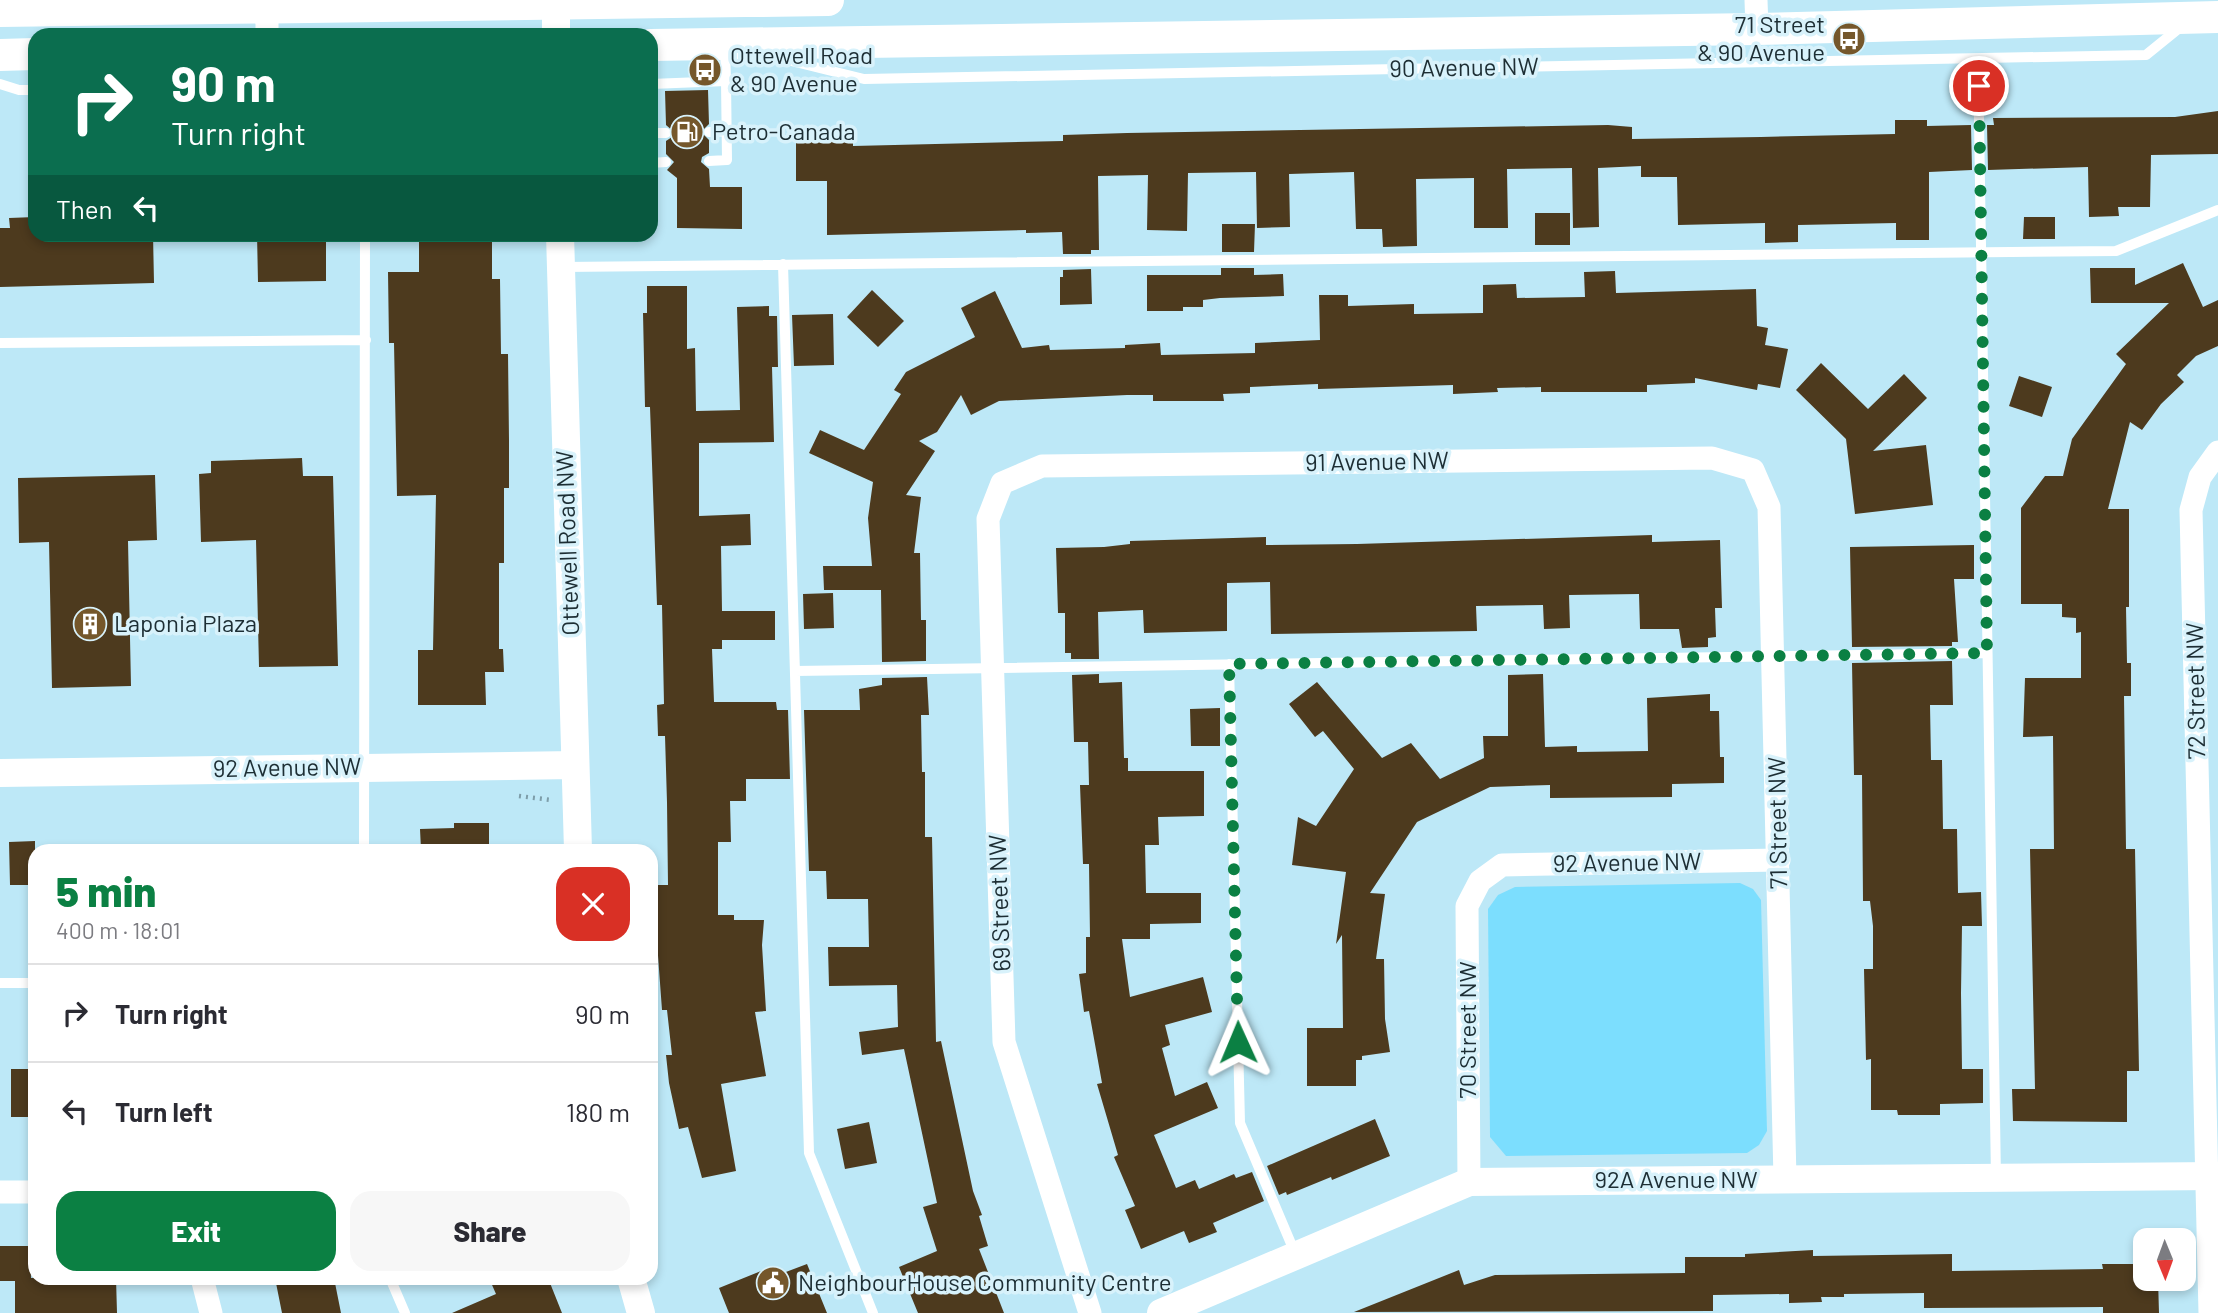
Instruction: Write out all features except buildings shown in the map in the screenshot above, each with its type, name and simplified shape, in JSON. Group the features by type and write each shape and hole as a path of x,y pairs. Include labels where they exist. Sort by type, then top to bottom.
{"main road":[{"path":"0,11 556,20 828,0"},
{"name":"90 Avenue NW","path":"658,45 1757,15 2206,17"},
{"path":"0,55 28,54"}],"street":[{"name":"Ottewell Road NW","path":"560,242 578,844"},
{"name":"72 Street NW","path":"2210,1313 2212,1176 2192,510 2200,477 2217,452"},
{"name":"91 Avenue NW","path":"1002,483 1042,466 1713,458 1754,470"},
{"name":"71 Street NW","path":"1754,470 1769,507 1785,1180"},
{"name":"69 Street NW","path":"1002,483 988,519 1004,1042 1090,1313"},
{"name":"92 Avenue NW","path":"0,773 574,765"},
{"name":"92 Avenue NW","path":"1480,881 1502,865 1779,860"},
{"name":"70 Street NW","path":"1469,1182 1467,906 1480,881"},
{"name":"92A Avenue NW","path":"1161,1313 1469,1182 2212,1176"},
{"path":"0,1192 28,1192"},
{"path":"204,1285 211,1313"},
{"path":"633,1285 641,1313"}],"lane":[{"name":"90 Avenue NW","path":"725,43 864,79 2146,55 2206,17"},
{"path":"709,161 727,160 725,43"},
{"path":"1978,59 1996,1178"},
{"path":"658,84 726,81"},
{"path":"0,84 28,90"},
{"path":"709,132 726,131"},
{"path":"658,133 666,133"},
{"path":"658,163 666,162"},
{"path":"561,267 2116,251 2218,210"},
{"path":"364,844 365,242"},
{"path":"783,264 809,1153 873,1313"},
{"path":"0,343 366,340"},
{"path":"795,671 1987,653"},
{"path":"1229,664 1240,1124 1297,1255"},
{"path":"0,983 28,982"},
{"path":"393,1285 405,1313"}],"shaded area":[{"path":"1740,883 1753,889 1761,900 1767,1131 1759,1145 1747,1153 1506,1156 1490,1137 1488,909 1498,895 1515,887"}],"place":[{"name":"71 Street & 90 Avenue","path":"1849,39"},
{"name":"Ottewell Road & 90 Avenue","path":"705,70"},
{"name":"Petro-Canada","path":"687,132"},
{"name":"Laponia Plaza","path":"90,624"},
{"name":"NeighbourHouse Community Centre","path":"773,1283"}],"route":[{"path":"1238,1042 1229,664 1987,653 1979,86"}]}
